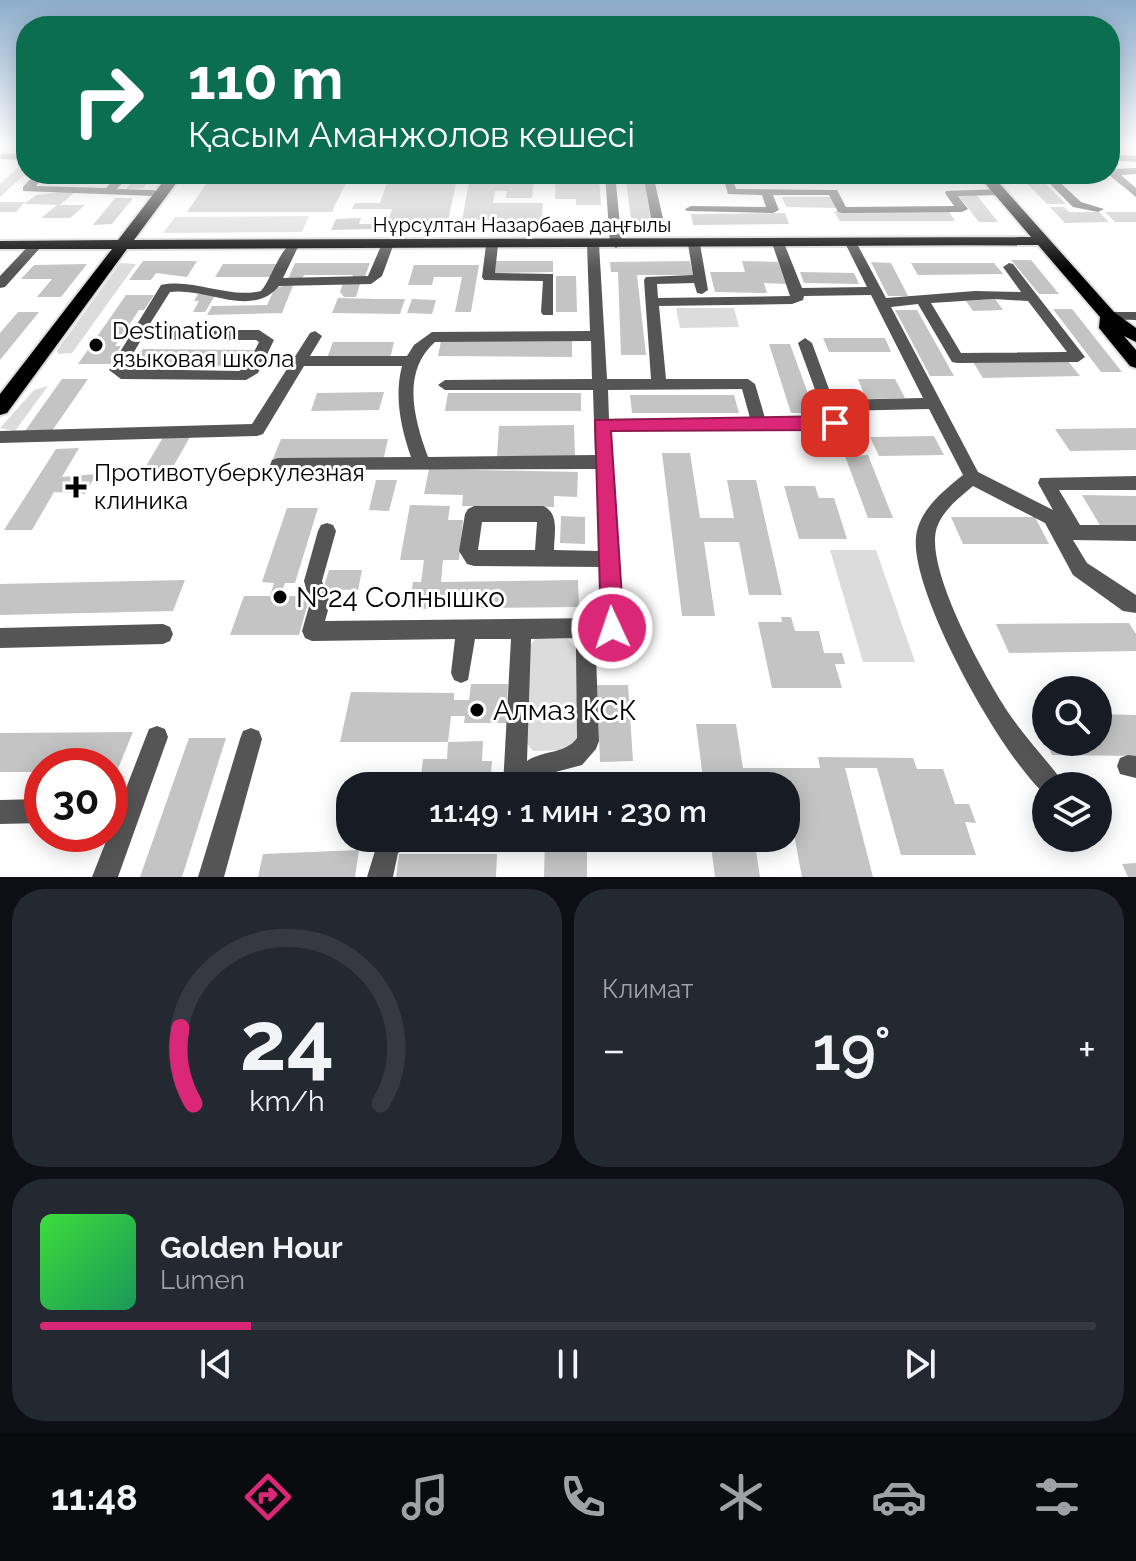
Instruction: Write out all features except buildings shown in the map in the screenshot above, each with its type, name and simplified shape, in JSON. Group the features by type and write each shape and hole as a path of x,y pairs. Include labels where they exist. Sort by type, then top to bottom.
{"main road":[{"path":"0,408 165,188"},
{"path":"996,188 1108,316 1136,336"},
{"name":"Нұрсұлтан Назарбаев даңғылы","path":"0,245 292,247 1044,241"},
{"path":"1108,316 1108,328 1136,362"}],"street":[{"path":"28,188 154,193"},
{"path":"108,192 112,188"},
{"path":"611,188 616,244"},
{"path":"651,188 658,223"},
{"path":"731,188 732,192 833,192 842,210 962,209 950,193 1000,192"},
{"path":"1059,188 1077,205 1098,209"},
{"path":"691,209 773,210 766,192"},
{"path":"653,302 792,300 798,297 797,292 778,243"},
{"path":"851,243 972,477 1051,518 1080,569 1134,607"},
{"path":"593,244 612,628"},
{"path":"694,244 705,301"},
{"path":"0,284 36,245"},
{"path":"492,245 488,277 549,277 548,312"},
{"path":"275,282 371,280 376,276 387,246"},
{"path":"136,335 250,333 267,340 253,369 241,376 121,374 116,370 119,361 166,288 258,297 275,282 292,247"},
{"path":"923,301 957,358 1078,357 1009,267"},
{"path":"659,385 650,280 699,279"},
{"path":"797,292 923,301 952,294 1032,297"},
{"path":"1108,316 1136,316"},
{"path":"0,437 257,430 315,336"},
{"path":"422,464 406,406 410,361 426,341 439,336 597,336"},
{"path":"602,425 835,423 805,343"},
{"path":"300,361 410,361"},
{"path":"445,385 748,384 759,423"},
{"path":"828,406 933,403"},
{"path":"278,465 604,462"},
{"path":"972,477 941,503 930,521 925,539 927,557 956,635 1002,723 1041,772"},
{"path":"1136,483 1046,483 1075,533 1136,533"},
{"path":"544,559 546,518 543,514 474,514 470,556 544,559 609,559"},
{"path":"327,531 313,581 320,603 312,631 387,633 395,628 612,628"},
{"path":"461,673 466,628"},
{"path":"532,772 536,765 549,760 573,760 582,753 588,741 586,649 612,628"},
{"path":"516,772 521,629"},
{"path":"0,638 163,634"},
{"path":"128,793 157,737"},
{"path":"211,877 251,739"},
{"path":"2,816 24,813"},
{"path":"105,877 110,852"},
{"path":"380,877 386,852"}],"shaded area":[{"path":"309,216 302,232 163,233 175,217"},
{"path":"120,263 136,264 72,353 58,354 57,350"},
{"path":"676,308 734,308 739,327 680,328"},
{"path":"48,386 15,431 0,428 34,390"},
{"path":"830,550 876,550 915,662 863,662"},
{"path":"535,639 568,639 578,651 579,736 568,750 533,751 522,737 526,651"}],"place":[{"name":"Destination языковая школа","path":"96,345"},
{"name":"Противотуберкулезная клиника","path":"76,487"},
{"name":"№24 Солнышко","path":"280,597"},
{"name":"Алмаз КСК","path":"477,710"}],"route":[{"path":"612,628 602,425 835,423"}]}
